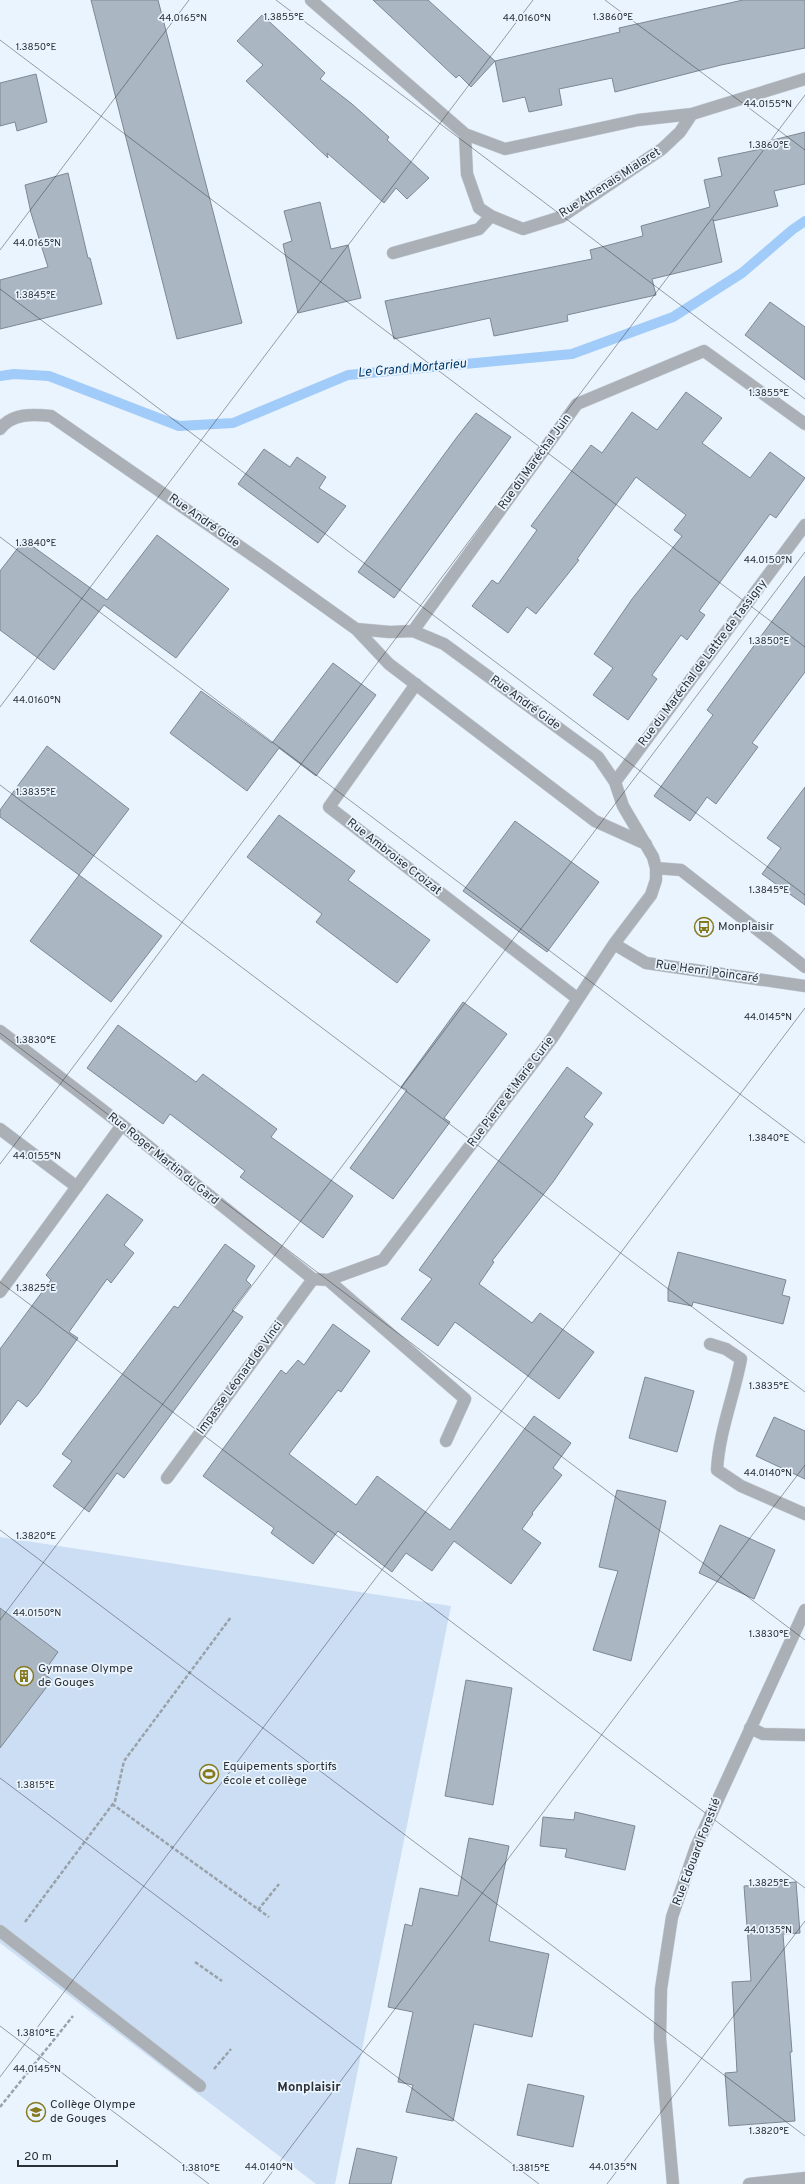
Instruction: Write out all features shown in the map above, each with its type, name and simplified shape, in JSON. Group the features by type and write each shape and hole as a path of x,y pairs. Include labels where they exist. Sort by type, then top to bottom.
{"street":[{"path":"311,0 465,134 505,149 638,120 692,114 805,79"},
{"name":"Rue Athenais Mialaret","path":"465,134 467,174 479,208 491,216 523,229 561,217 662,149 680,132 692,114"},
{"path":"393,253 479,229 491,216"},
{"name":"Rue du Maréchal Juin","path":"412,631 577,404 704,351 805,424"},
{"name":"Rue André Gide","path":"0,429 6,421 30,414 51,416 356,629 389,664 595,821 646,844"},
{"name":"Rue du Maréchal de Lattre de Tassigny","path":"615,782 805,526"},
{"name":"Rue André Gide","path":"356,629 390,632 412,631 444,644 598,757 615,782 623,806 653,857 656,868"},
{"name":"Rue Ambroise Croizat","path":"416,684 329,807 578,999"},
{"path":"656,868 681,870 803,960"},
{"name":"Rue Pierre et Marie Curie","path":"328,1280 383,1260 552,1036 614,944 651,895 656,880 656,868"},
{"name":"Rue Henri Poincaré","path":"614,944 646,963 805,986"},
{"name":"Rue Roger Martin du Gard","path":"0,1032 122,1125 313,1279"},
{"path":"0,1292 122,1125"},
{"path":"0,1129 77,1186"},
{"path":"313,1279 328,1280 465,1399 446,1440"},
{"name":"Impasse Léonard de Vinci","path":"166,1478 313,1279"},
{"path":"710,1344 726,1348 742,1359 736,1387 718,1449 717,1470 741,1486 805,1514"},
{"name":"Rue Edouard Forestié","path":"673,2184 660,2038 661,1989 672,1917 696,1847 805,1610"},
{"path":"750,1728 763,1734 805,1736"},
{"path":"0,1931 200,2086"},
{"path":"749,2184 805,2178"}],"path":[{"path":"11,1940 115,1801 124,1761 232,1617"},
{"path":"112,1804 269,1917"},
{"path":"258,1910 279,1884"},
{"path":"195,1962 222,1981"},
{"path":"0,2107 87,1998"}],"shaded area":[{"name":"Equipements sportifs école et collège","path":"0,1537 451,1606 335,2184 316,2184 0,1943"}],"building":[{"path":"91,0 158,0 242,323 177,339"},
{"path":"373,0 428,0 495,61 471,87 459,75 456,78"},
{"path":"743,0 805,0 805,48 721,65 615,92 612,78 559,89 562,105 529,112 525,97 503,102 495,61 620,32 619,28"},
{"path":"262,15 325,73 320,79 352,104 389,137 387,140 429,178 407,199 396,188 384,203 327,153 328,158 246,81 263,65 237,41"},
{"path":"36,74 47,122 17,131 15,122 0,126 0,83"},
{"path":"805,132 805,184 774,191 778,206 713,221 722,262 652,279 656,295 567,315 568,321 494,336 490,318 394,339 385,301 592,259 590,250 643,236 641,226 710,207 704,180 722,176 718,158 766,148 765,142"},
{"path":"68,173 88,258 90,258 102,304 0,329 0,280 48,267 31,213 25,185"},
{"path":"320,202 331,249 348,245 361,298 298,313 283,244 292,241 284,211"},
{"path":"770,302 805,327 805,380 745,335"},
{"path":"686,392 722,418 702,443 750,478 770,452 805,478 776,518 770,514 699,611 705,615 687,640 681,635 652,675 657,679 628,720 593,695 613,668 594,654 632,599 682,536 674,530 686,515 636,477 577,559 579,560 536,614 527,607 508,633 472,606 492,580 498,584 537,530 531,526 591,445 602,453 632,412 657,430"},
{"path":"476,413 511,437 394,598 358,572"},
{"path":"264,449 290,467 297,457 326,477 319,488 346,506 318,543 238,484"},
{"path":"157,535 229,589 176,658 104,605 54,670 0,630 0,571 24,540 107,600"},
{"path":"805,576 805,672 752,743 758,747 716,804 707,797 690,821 654,796 713,715 707,710"},
{"path":"333,663 376,695 316,776 279,748 247,791 170,733 201,691 272,743"},
{"path":"47,746 129,809 79,875 0,817 0,810"},
{"path":"805,787 805,905 762,874 781,848 767,838"},
{"path":"279,815 355,871 348,880 430,940 397,983 316,922 322,914 247,857"},
{"path":"515,821 599,882 547,952 463,891"},
{"path":"79,875 162,936 111,1002 30,941"},
{"path":"463,1002 507,1034 444,1118 450,1122 393,1199 350,1168 407,1090 401,1087"},
{"path":"118,1025 196,1082 203,1074 277,1129 271,1137 353,1196 323,1238 240,1177 245,1171 170,1114 163,1124 87,1068"},
{"path":"567,1067 602,1093 584,1117 593,1124 553,1182 492,1261 494,1262 479,1284 532,1323 540,1313 594,1352 559,1399 455,1322 438,1346 401,1319 432,1279 419,1270"},
{"path":"107,1194 143,1220 124,1245 134,1253 111,1283 107,1279 69,1332 78,1338 38,1394 27,1407 18,1400 0,1425 0,1349 51,1280 46,1275"},
{"path":"225,1244 255,1266 246,1280 251,1285 232,1310 243,1317 124,1478 117,1473 89,1512 53,1486 72,1461 62,1454 174,1306 178,1308"},
{"path":"678,1252 786,1280 782,1295 790,1297 783,1324 693,1302 692,1306 668,1301 668,1289"},
{"path":"333,1324 370,1351 341,1392 338,1390 289,1454 356,1505 377,1476 450,1530 534,1416 571,1443 553,1468 562,1475 532,1513 533,1514 522,1529 541,1543 511,1584 454,1541 432,1571 406,1553 392,1572 338,1531 313,1564 271,1533 274,1528 203,1476 281,1370 286,1374 298,1360 304,1365"},
{"path":"645,1377 694,1391 677,1452 629,1438"},
{"path":"774,1417 805,1431 805,1479 756,1456"},
{"path":"617,1490 666,1501 631,1661 593,1650 618,1571 599,1567"},
{"path":"720,1525 775,1550 754,1599 699,1573"},
{"name":"Gymnase Olympe de Gouges","path":"0,1608 58,1652 43,1673 52,1680 0,1748"},
{"path":"466,1680 512,1688 493,1805 445,1796"},
{"path":"575,1812 635,1826 625,1870 565,1857 567,1849 540,1846 543,1817 574,1820"},
{"path":"469,1838 509,1846 489,1941 549,1954 532,2037 474,2024 453,2121 406,2112 413,2085 398,2082 413,2012 388,2007 405,1924 412,1926 420,1888 458,1896"},
{"path":"796,1882 800,1933 783,1934 792,2052 790,2052 795,2121 729,2126 725,2073 737,2072 732,1982 751,1981 744,1886"},
{"path":"528,2084 584,2096 573,2147 517,2135"},
{"path":"357,2148 397,2157 391,2184 349,2184"}],"waterway":[{"name":"Le Grand Mortarieu","path":"0,376 14,374 49,376 179,426 233,423 348,375 572,354 673,317 742,273 792,230 805,221"}],"place":[{"name":"Monplaisir","path":"704,927"},
{"name":"Gymnase Olympe de Gouges","path":"24,1676"},
{"name":"Equipements sportifs école et collège","path":"209,1774"},
{"name":"Collège Olympe de Gouges","path":"36,2112"}],"district":[{"name":"Monplaisir","path":"309,2088"}]}
